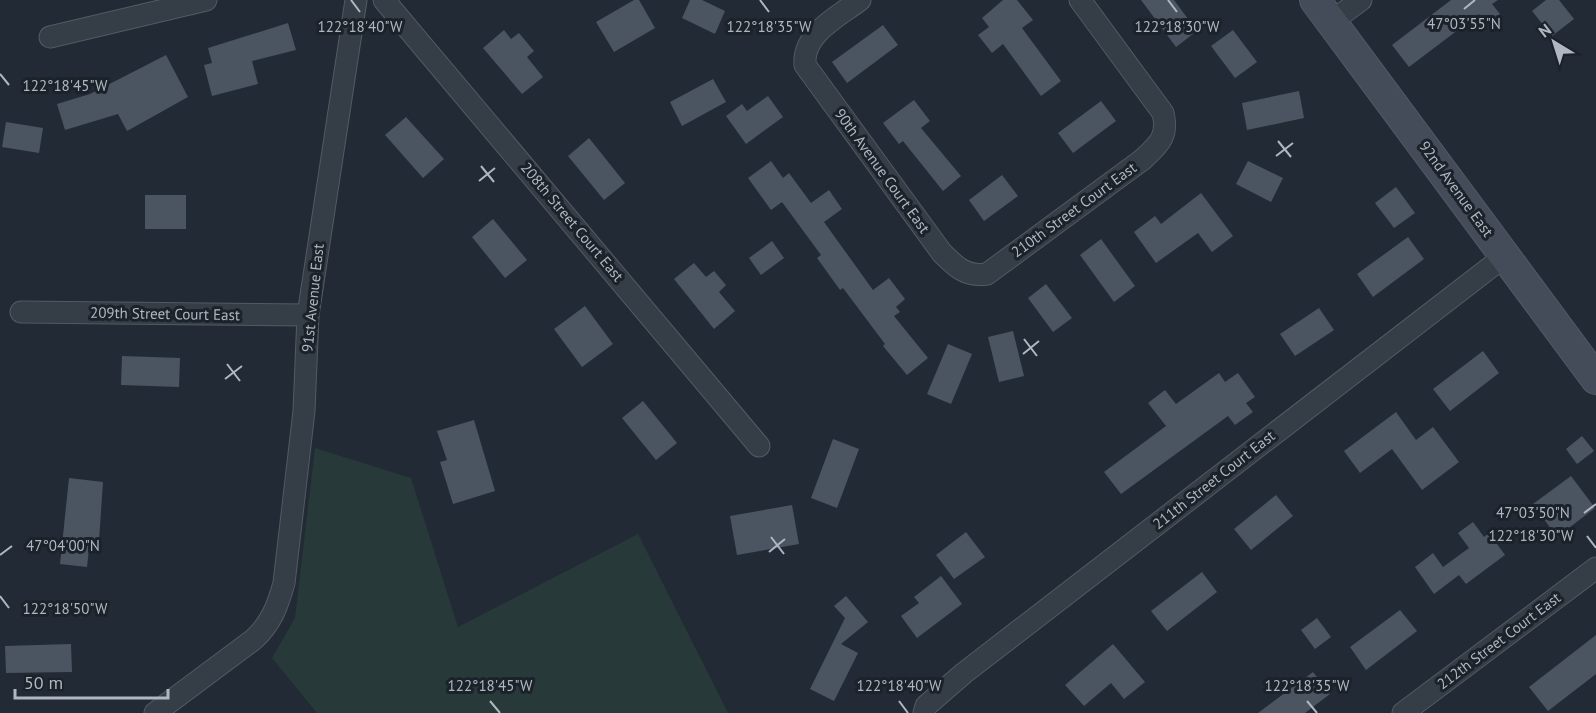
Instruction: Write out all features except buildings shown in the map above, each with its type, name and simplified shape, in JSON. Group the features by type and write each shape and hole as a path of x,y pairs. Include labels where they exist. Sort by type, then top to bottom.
{"street":[{"path":"50,37 206,0"},
{"name":"91st Avenue East","path":"155,713 227,662 266,629 278,604 284,583 304,411 308,315 356,0"},
{"name":"208th Street Court East","path":"384,0 759,446"},
{"name":"90th Avenue Court East","path":"860,0 815,35 804,53 805,65 942,253 958,268 975,276"},
{"name":"210th Street Court East","path":"975,276 987,274 1142,159 1163,141 1166,134 1163,113 1080,0"},
{"path":"1323,11 1361,0"},
{"name":"92nd Avenue East","path":"1323,11 1596,379"},
{"name":"211th Street Court East","path":"925,710 983,658 1505,256"},
{"name":"209th Street Court East","path":"21,312 308,315"},
{"name":"212th Street Court East","path":"1403,713 1596,568"}],"shaded area":[{"path":"315,448 411,478 458,627 638,534 728,713 317,713 272,658 295,618"}]}
